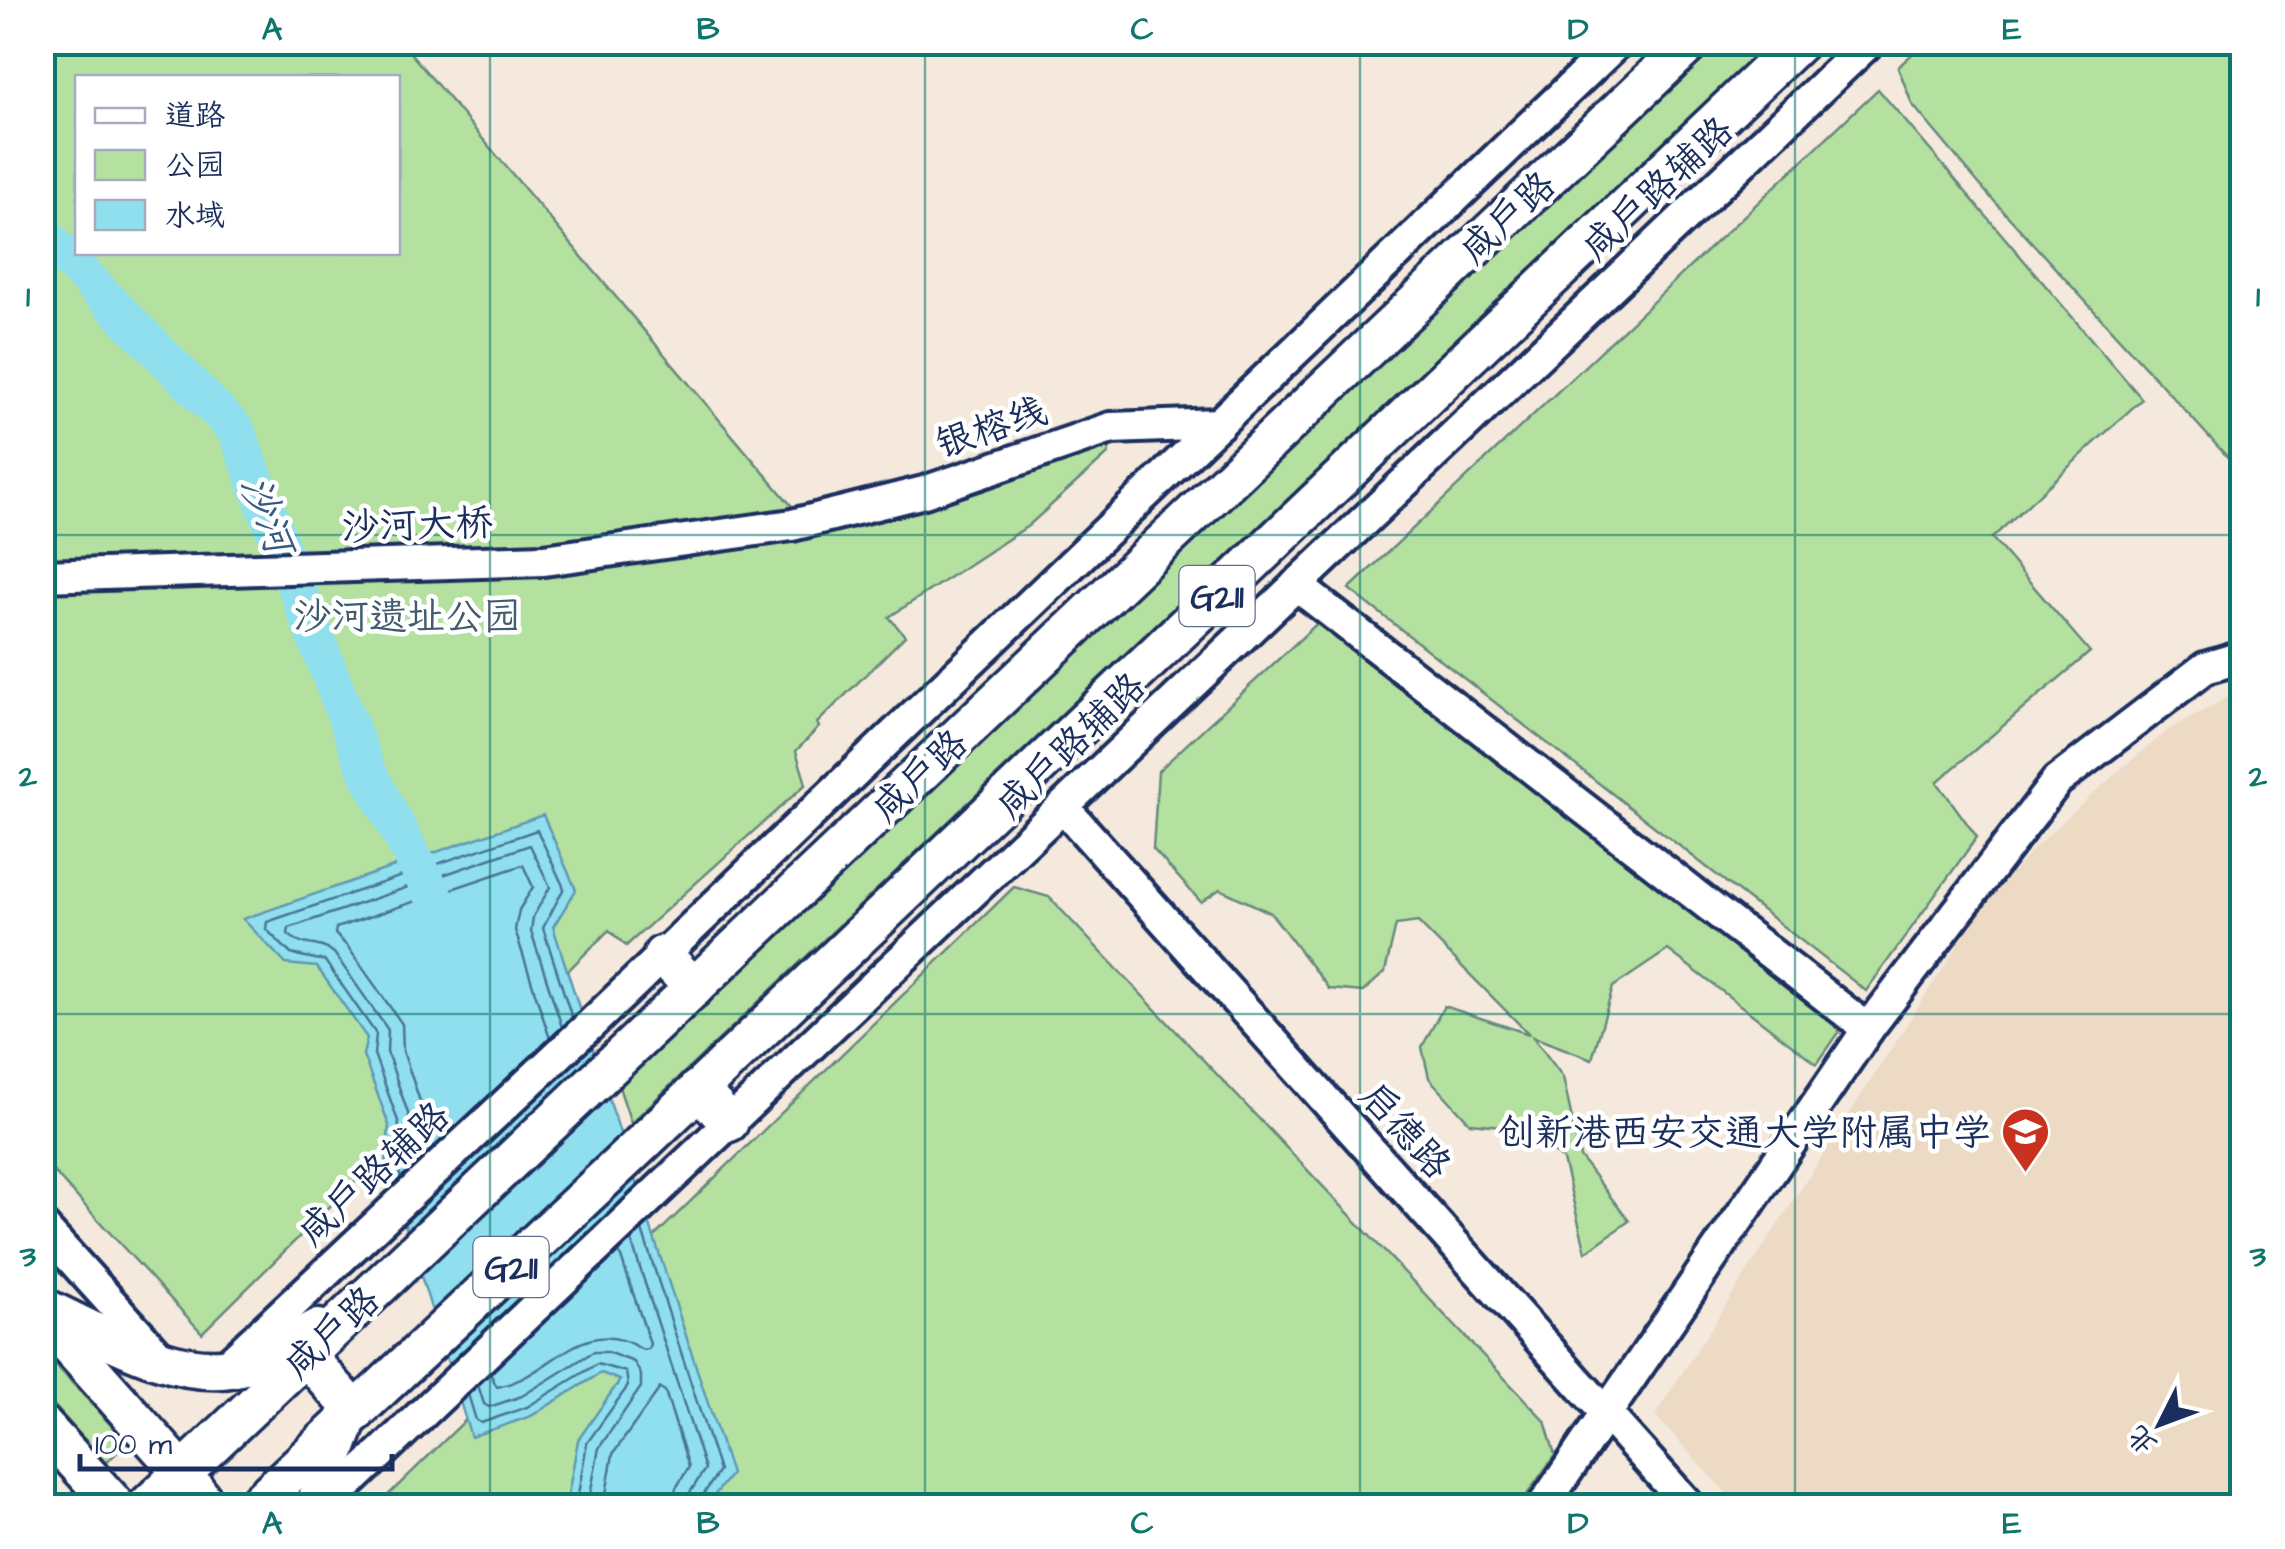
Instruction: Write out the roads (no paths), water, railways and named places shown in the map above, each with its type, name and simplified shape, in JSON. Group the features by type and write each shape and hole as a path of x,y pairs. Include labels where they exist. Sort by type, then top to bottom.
{"main road":[{"name":"咸户路","path":"147,1506 1691,42"},
{"name":"咸户路","path":"256,1506 1798,42"},
{"path":"663,955 694,988"},
{"path":"698,1089 729,1122"},
{"path":"44,1317 165,1362 198,1370 240,1366 358,1306"},
{"path":"44,1317 182,1472 207,1506"},
{"path":"306,1356 352,1416 315,1506"},
{"path":"42,1424 116,1506"}],"street":[{"name":"咸户路辅路","path":"224,1368 590,1025 1618,42"},
{"name":"咸户路辅路","path":"325,1506 1869,42"},
{"name":"银榕线","path":"792,525 924,492 1111,428 1219,424"},
{"name":"沙河大桥","path":"42,576 544,560 792,525"},
{"path":"1296,585 1868,1030"},
{"path":"1543,1506 1868,1030 2057,781 2205,668 2242,657"},
{"name":"启德路","path":"1063,807 1689,1506"},
{"path":"42,1226 165,1362"}],"water":[{"path":"543,815 576,890 553,927 731,1474 706,1506 566,1506 578,1440 620,1380 601,1373 531,1416 471,1437 386,1163 389,1125 363,1055 367,1038 317,967 286,964 243,919"}],"waterway":[{"name":"沙河","path":"42,233 236,430 367,771 438,904"}],"place":[{"name":"创新港西安交通大学附属中学","path":"2026,1174"}],"park label":[{"name":"沙河遗址公园","path":"407,616"}]}
